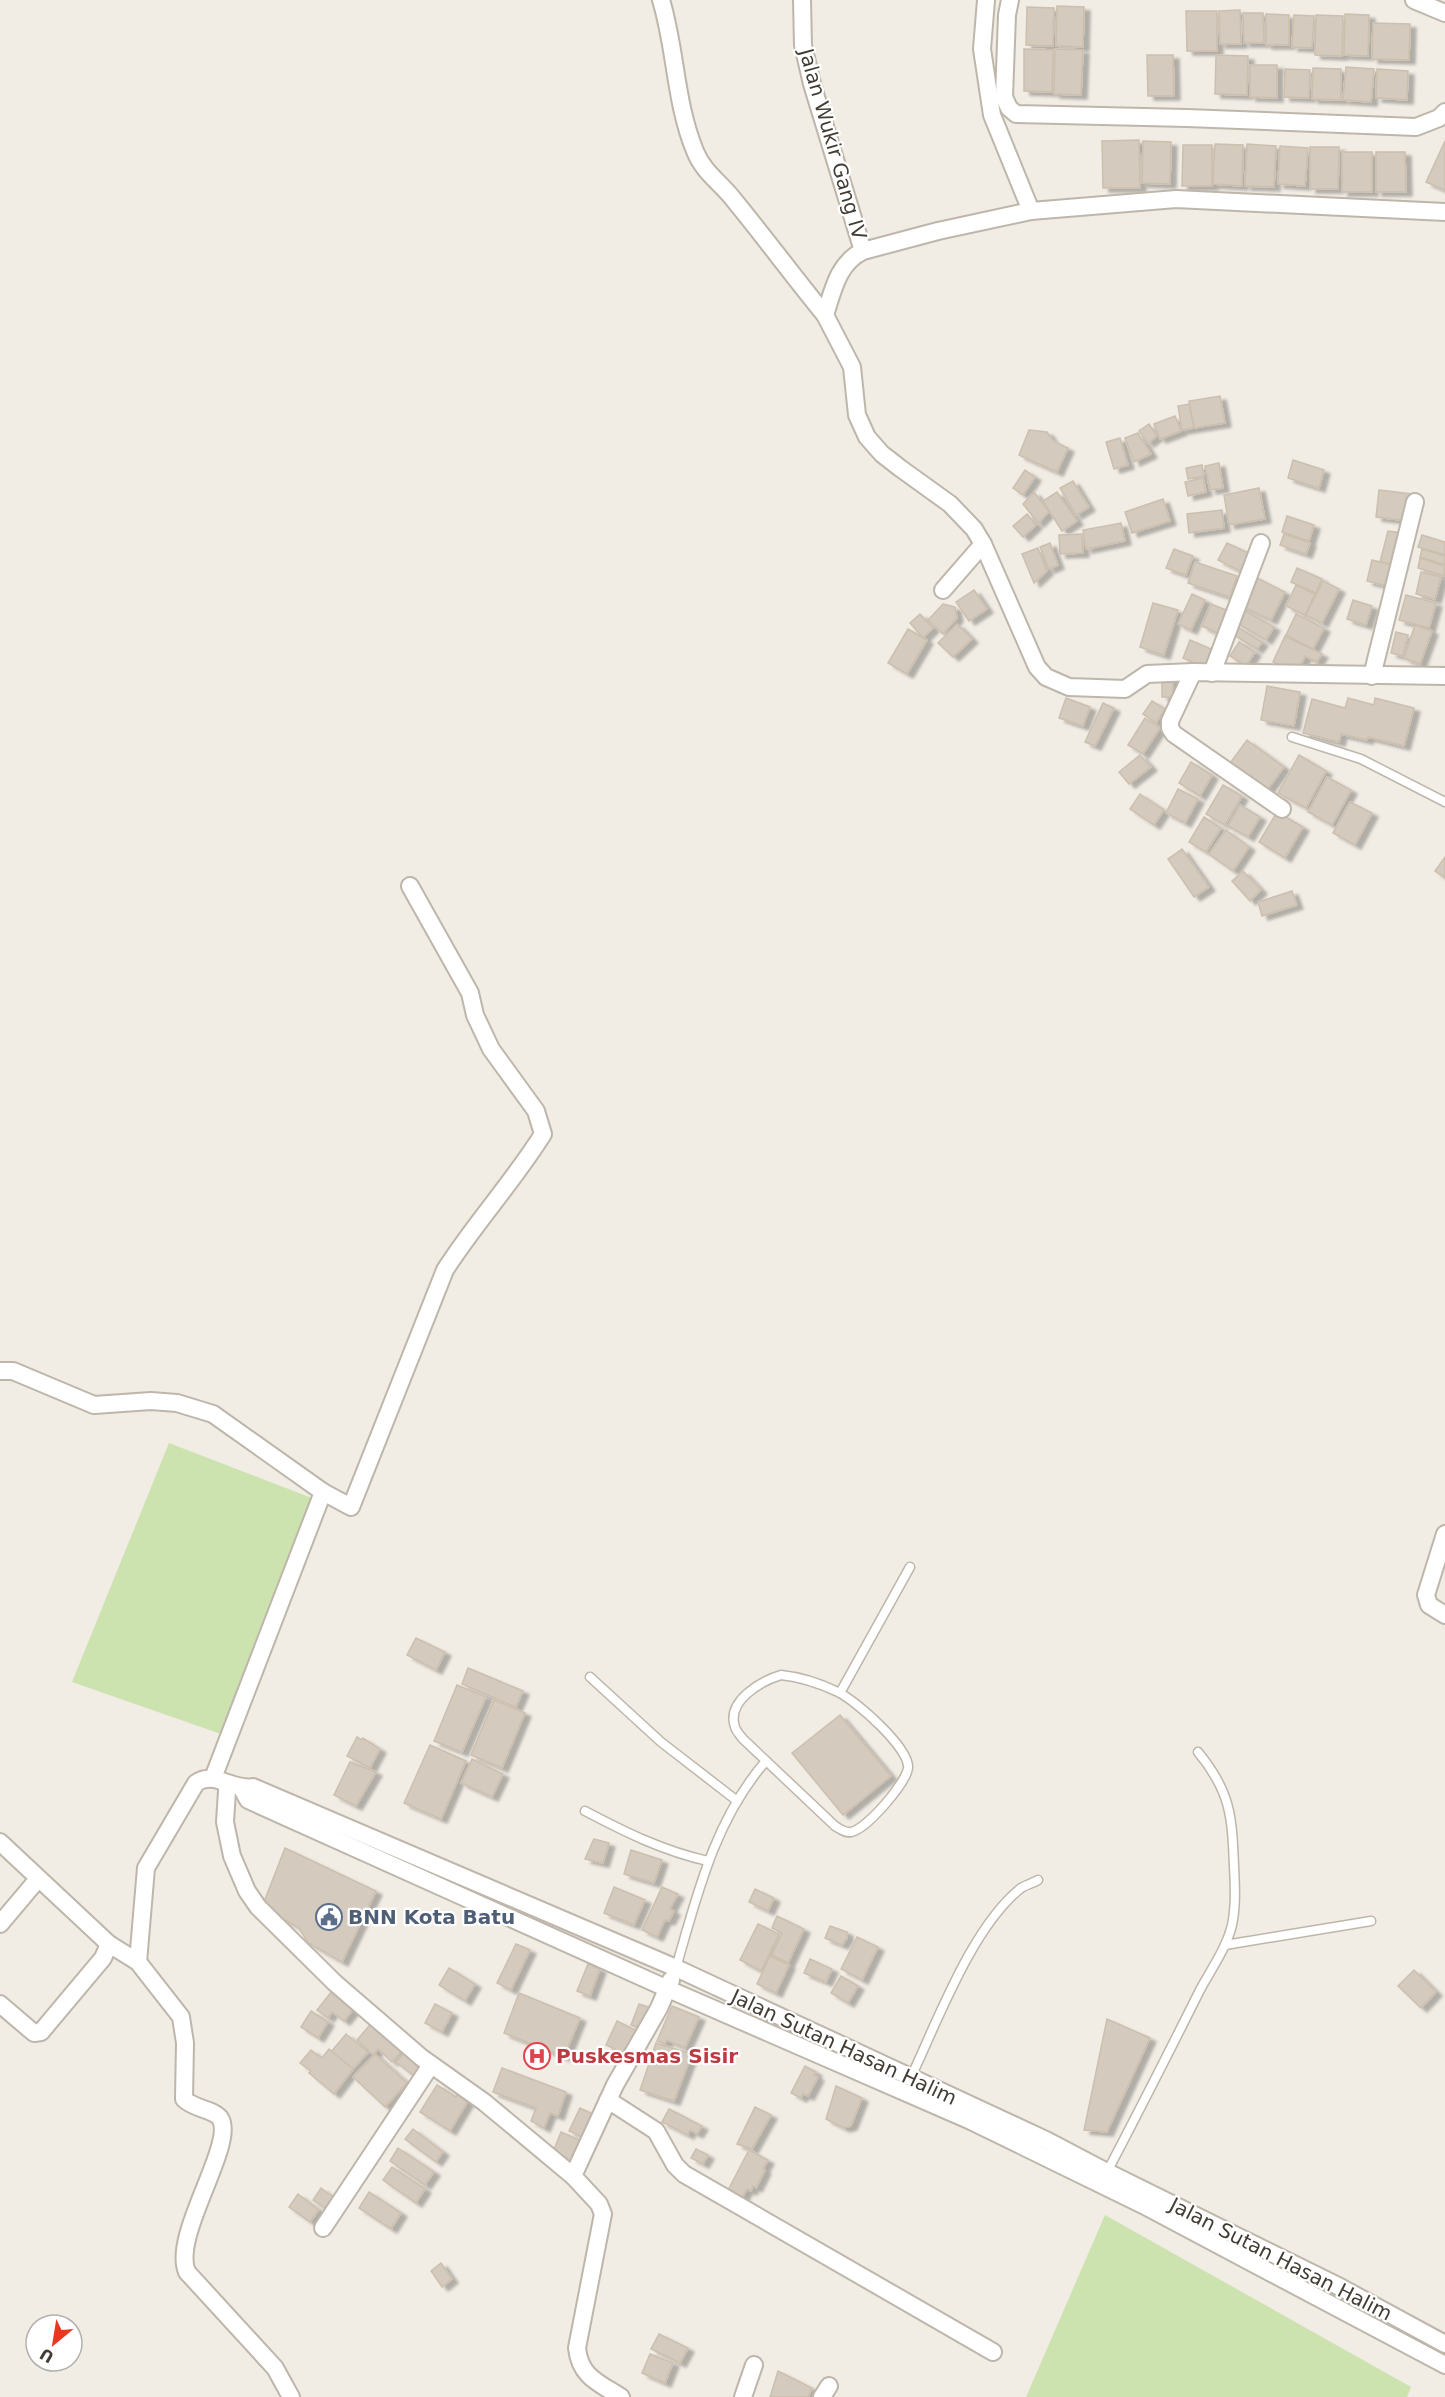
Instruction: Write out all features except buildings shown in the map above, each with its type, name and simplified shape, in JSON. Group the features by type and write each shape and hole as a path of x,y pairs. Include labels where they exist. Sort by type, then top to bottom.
{"street":[{"path":"661,0 681,105 694,151 702,166 711,178 732,197 825,315 852,367 857,415 867,437 882,454 950,504 974,529 983,544 1036,667 1046,677 1069,687 1125,689 1147,674 1193,672 1445,676"},
{"name":"Jalan Wukir Gang IV","path":"802,0 803,45 812,84 863,251"},
{"path":"986,0 981,49 992,115 1031,211"},
{"path":"1010,0 1007,15 1004,97 1009,108 1016,114 1187,118 1416,128 1439,118 1445,111"},
{"path":"1414,0 1445,13"},
{"path":"825,315 841,270 852,256 938,231 1031,211 1176,199 1445,212"},
{"path":"1372,676 1415,501"},
{"path":"1212,673 1261,543"},
{"path":"943,590 983,544"},
{"path":"1193,672 1170,721 1170,728 1174,735 1282,809"},
{"path":"0,1371 13,1371 94,1405 151,1401 177,1403 213,1414 332,1497 351,1507 445,1270 465,1239 525,1163 543,1134 536,1111 491,1049 475,1015 470,993 410,886"},
{"path":"332,1497 226,1783 225,1822 231,1856 247,1891 258,1907 335,1983 430,2065 484,2102 573,2176 599,2204 603,2214 577,2348 578,2362 585,2373 621,2397"},
{"path":"1445,1534 1426,1595 1429,1605 1445,1615"},
{"path":"138,1962 146,1868 196,1783 202,1779 226,1783 248,1800 668,1989 971,2121 1143,2205 1445,2365"},
{"name":"Jalan Sutan Hasan Halim","path":"226,1783 253,1787 676,1968 1048,2141 1340,2287 1445,2344"},
{"path":"0,1842 109,1944 138,1962 181,2017 185,2043 184,2099 191,2106 215,2114 221,2119 223,2127 220,2145 199,2201 182,2262 186,2272 275,2368 291,2397"},
{"path":"0,1924 38,1879"},
{"path":"0,2004 34,2033 41,2032 103,1958 109,1944"},
{"path":"573,2176 608,2100 668,1989 676,1968"},
{"path":"323,2228 430,2065"},
{"path":"608,2100 656,2131 675,2165 684,2174 993,2352"},
{"path":"743,2397 754,2365"}],"lane":[{"path":"1292,737 1361,759 1445,802"},
{"path":"840,1693 910,1567"},
{"path":"781,1675 801,1677 840,1693 859,1706 899,1745 908,1766 899,1789 863,1826 852,1832 844,1832 766,1761 743,1739 735,1727 733,1715 739,1702 764,1680 781,1675"},
{"path":"590,1677 660,1742 736,1800"},
{"path":"1107,2172 1163,2066 1207,1975 1225,1945 1232,1925 1235,1898 1232,1821 1227,1799 1215,1773 1198,1752"},
{"path":"676,1968 708,1861 736,1800 766,1761"},
{"path":"585,1811 637,1839 682,1855 708,1861"},
{"path":"911,2077 979,1940 998,1913 1023,1887 1038,1881"},
{"path":"1225,1945 1371,1921"}],"green space":[{"path":"169,1443 312,1498 221,1734 72,1682"},
{"path":"1105,2215 1411,2387 1407,2397 1026,2397"}],"place":[{"name":"BNN Kota Batu","path":"329,1917"},
{"name":"Puskesmas Sisir","path":"537,2056"}]}
